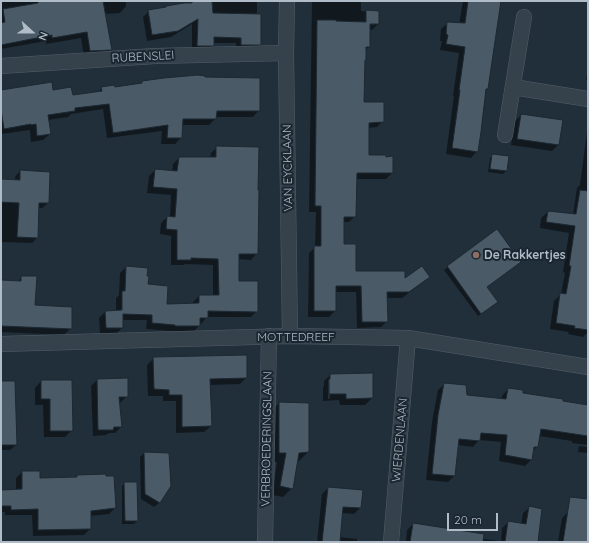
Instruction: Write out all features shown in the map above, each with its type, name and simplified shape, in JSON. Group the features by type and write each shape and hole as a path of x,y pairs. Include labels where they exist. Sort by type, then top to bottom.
{"street":[{"name":"VAN EYCKLAAN","path":"287,1 286,53 290,336"},
{"path":"505,135 524,17"},
{"name":"RUBENSLEI","path":"1,66 155,56 286,53"},
{"path":"513,87 588,99"},
{"name":"MOTTEDREEF","path":"1,344 269,336 408,338 588,367"},
{"name":"VERBROEDERINGSLAAN","path":"265,542 269,336"},
{"name":"WIERDENLAAN","path":"391,542 408,338"}],"building":[{"path":"38,1 103,1 112,50 90,51 87,32 52,38 52,35 1,45 1,23 5,22 3,9 38,3"},
{"path":"192,1 212,1 213,13 261,14 261,45 241,45 241,38 214,37 214,46 197,46 198,19 178,31 152,35 148,10 184,3 192,3"},
{"path":"468,1 501,1 488,89 486,89 478,152 452,148 465,47 446,44 448,35 446,34 447,22 465,23"},
{"path":"366,10 379,11 379,24 370,24 370,47 366,47 365,60 364,102 384,102 384,122 369,123 369,155 386,155 386,157 393,156 393,173 357,173 356,217 344,217 344,244 356,244 356,271 405,271 405,278 422,266 430,277 409,292 387,292 388,322 362,322 361,286 336,286 336,311 314,311 314,246 321,246 321,206 315,206 317,20 366,22"},
{"path":"198,75 205,77 260,78 260,111 217,111 216,119 183,119 182,138 167,138 168,125 113,133 109,104 75,108 75,111 48,115 51,134 37,136 36,124 4,129 1,109 1,90 52,82 53,90 71,87 73,95 102,91 101,87 114,85 115,87 142,83 142,81"},
{"path":"521,114 563,120 559,145 517,139"},
{"path":"216,146 259,147 258,254 239,254 239,281 258,281 258,312 208,311 208,318 200,318 200,326 175,326 152,323 152,315 123,314 123,328 106,328 105,311 122,310 122,291 125,291 126,266 148,268 148,284 168,286 167,304 199,303 199,295 219,295 218,259 191,258 191,260 177,260 177,230 166,229 167,216 175,217 177,189 153,187 155,169 177,171 179,157 216,157"},
{"path":"492,154 509,156 507,171 490,169"},
{"path":"20,170 50,172 49,203 39,203 38,238 17,237 19,203 1,202 1,179 20,180"},
{"path":"580,190 588,191 588,330 556,323 560,293 566,294 571,266 569,266 575,226 546,222 548,211 576,214"},
{"path":"497,229 521,262 487,287 498,302 481,314 447,266"},
{"path":"21,276 37,276 35,305 72,307 72,329 1,326 1,280 21,281"},
{"path":"247,355 247,378 210,379 212,426 182,427 182,395 169,395 169,390 154,389 153,357"},
{"path":"373,373 373,398 346,399 346,394 329,394 330,374"},
{"path":"128,378 128,397 119,397 122,427 114,427 113,430 98,430 97,379"},
{"path":"41,380 72,380 73,431 50,431 50,399 41,399"},
{"path":"1,381 15,381 17,445 1,445"},
{"path":"444,383 466,385 467,395 506,399 508,388 523,390 523,393 563,399 563,401 588,405 588,436 541,429 538,447 534,447 532,460 505,455 507,435 481,433 480,441 459,439 455,476 432,474 438,415"},
{"path":"279,402 309,403 309,452 299,453 293,489 280,486 286,453 279,453"},
{"path":"144,452 169,453 171,486 160,503 145,494"},
{"path":"22,471 40,471 40,478 77,477 77,475 106,474 106,476 114,476 116,508 91,511 91,529 38,530 38,509 11,510 11,506 1,506 1,490 22,489"},
{"path":"124,482 137,482 138,521 125,521"},
{"path":"328,487 363,490 361,508 343,507 340,542 322,542"},
{"path":"570,497 588,499 588,542 563,542"},
{"path":"529,506 542,509 538,542 505,542 508,521 526,524"},
{"path":"413,523 484,534 483,542 410,542"}],"place":[{"name":"De Rakkertjes","path":"476,255"}]}
